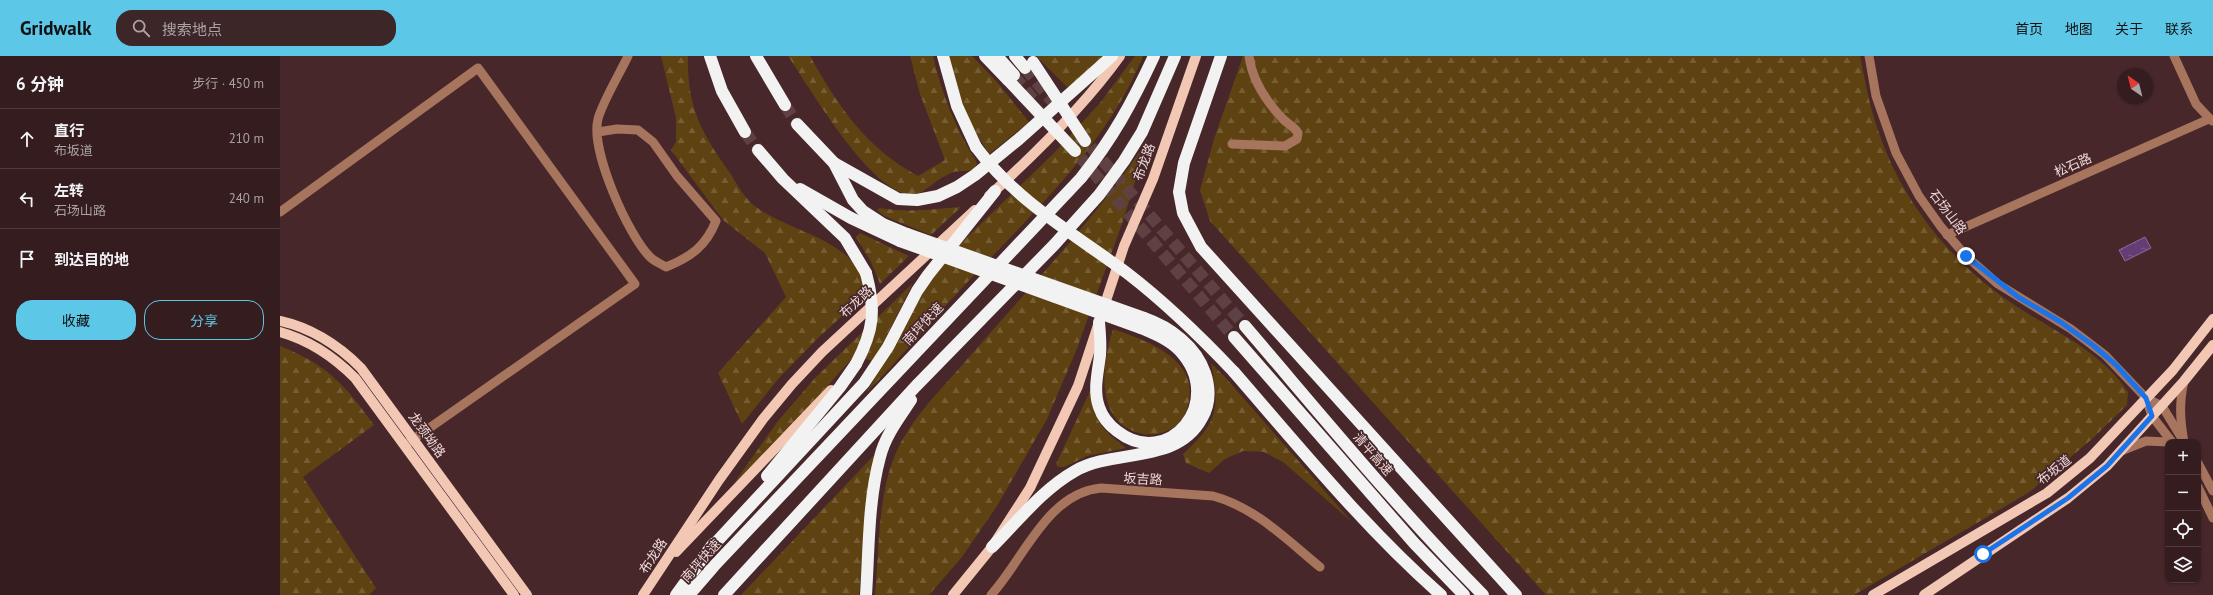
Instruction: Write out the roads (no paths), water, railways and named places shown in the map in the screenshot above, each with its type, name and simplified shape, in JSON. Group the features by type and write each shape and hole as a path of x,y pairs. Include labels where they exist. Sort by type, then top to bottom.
{"highway":[{"path":"710,56 722,90 745,132"},
{"path":"756,56 785,106"},
{"path":"942,56 957,106 976,147 991,166 1017,192 1161,300 1195,331 1234,372 1344,498 1422,578 1441,595"},
{"path":"985,56 1011,78 1075,151"},
{"path":"997,56 1011,78"},
{"path":"1016,56 1029,62 1085,141"},
{"path":"834,163 898,199 917,200 938,196 957,187 975,175 1020,139 1112,56"},
{"name":"南坪快速","path":"689,595 714,566 1081,178 1106,146 1121,123 1154,56"},
{"path":"724,595 948,354 1054,245 1099,195 1124,161 1142,132 1175,56"},
{"path":"1221,56 1184,163 1179,192 1183,213 1189,228 1201,247 1516,595"},
{"path":"797,124 834,163 853,200 863,211 904,238"},
{"path":"676,595 709,550 840,387 856,364 867,343 872,326 873,309 866,272 845,238 783,179 758,150"},
{"path":"783,179 850,218 1143,323 1180,351 1193,372 1198,391 1194,411 1182,430 1170,438 1154,442 1140,441 1124,437 1112,427 1099,408 1096,396 1100,354 1099,322"},
{"path":"709,550 864,383 888,347 917,291 994,191"},
{"path":"992,547 1054,485 1075,470 1096,461 1166,448 1184,439 1198,425 1203,416 1208,399 1207,380 1200,361 1187,345 1172,332 1158,323 1143,323"},
{"name":"清平高速","path":"1245,326 1377,481 1439,550 1483,595"},
{"path":"1234,337 1414,543 1464,595"},
{"path":"866,595 873,498 880,456 895,424 930,375 948,354"}],"main road":[{"name":"布龙路","path":"643,595 723,474 763,419 792,384 822,352 1022,166 1101,81 1120,56"},
{"name":"布龙路","path":"953,595 992,547 1030,488 1052,444 1078,386 1124,246 1153,179 1196,56"},
{"name":"布坂道","path":"1873,595 2047,493 2090,458 2174,370 2213,319"},
{"name":"龙颈坳路","path":"280,321 324,338 350,357 372,381 527,595"},
{"name":"龙颈坳路","path":"280,332 319,348 345,367 366,391 514,595"},
{"path":"1924,595 2068,498 2107,466 2184,381 2213,345"},
{"path":"654,578 856,364"}],"street":[{"path":"598,132 617,129 638,130 653,142 677,176 716,221 709,238 683,260 666,267 650,257 634,235 621,211 610,186 602,159 598,132 598,120 628,56"},
{"path":"1232,144 1285,146 1297,139 1298,133 1283,119 1266,98 1256,82 1248,56"},
{"name":"石场山路","path":"1869,56 1876,96 1896,153 1919,196 1947,235 1966,256 1998,284 2059,321 2094,346 2116,365 2146,398"},
{"path":"2174,56 2196,104 2211,120"},
{"path":"280,212 478,68 635,284 405,445"},
{"name":"松石路","path":"1947,235 2211,120"},
{"path":"2184,381 2180,398 2180,416 2184,439"},
{"path":"2146,398 2162,406 2182,439"},
{"path":"2146,398 2152,416 2170,439"},
{"path":"2121,450 2146,441 2165,442"},
{"path":"2201,468 2213,491"},
{"name":"坂吉路","path":"991,595 1055,509 1078,494 1095,488 1206,495 1223,498 1252,513 1270,525 1320,567"},
{"path":"2201,493 2213,518"}],"water":[{"path":"2145,237 2151,248 2125,261 2119,250"}],"tunnel":[{"path":"1025,68 1057,107"},
{"path":"1014,76 1036,103"},
{"path":"785,105 797,124"},
{"path":"745,132 758,150"},
{"path":"1079,133 1245,326"},
{"path":"1069,144 1234,337"}]}
